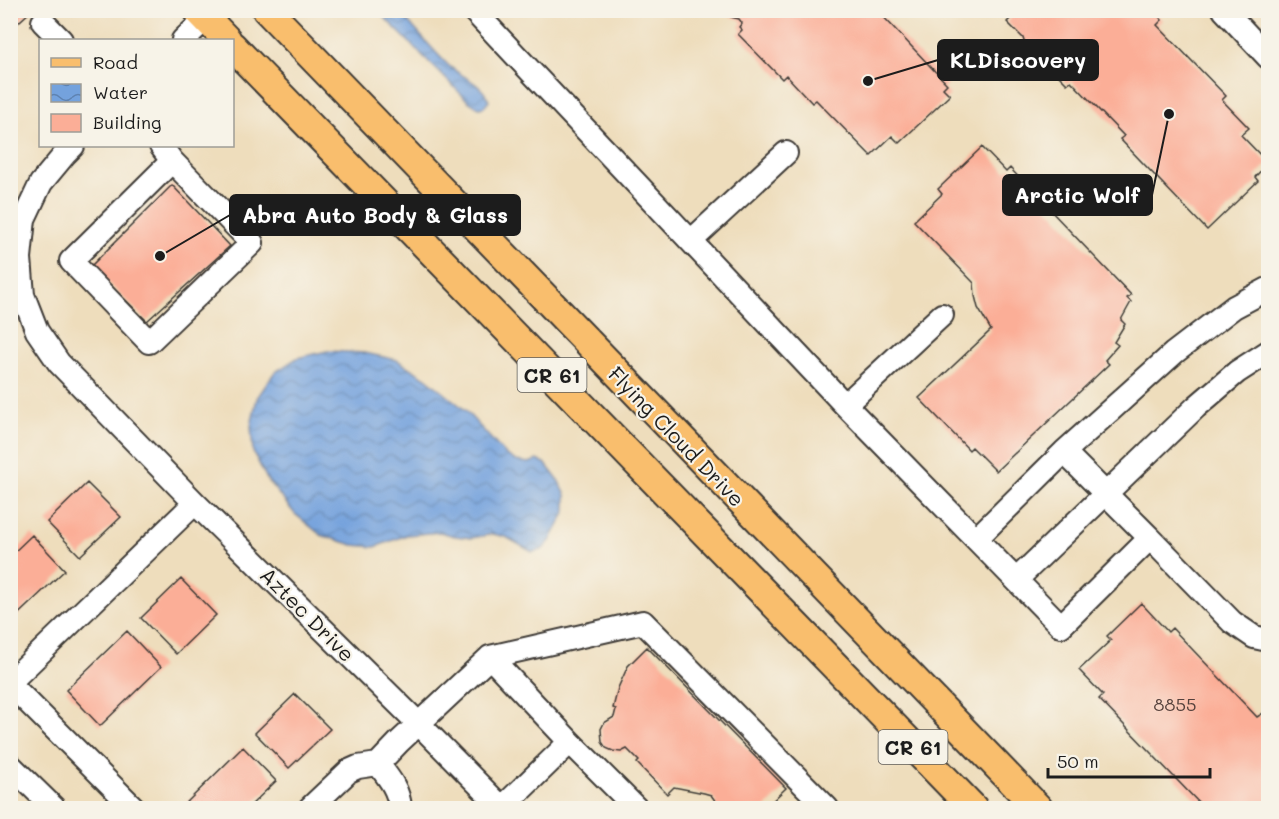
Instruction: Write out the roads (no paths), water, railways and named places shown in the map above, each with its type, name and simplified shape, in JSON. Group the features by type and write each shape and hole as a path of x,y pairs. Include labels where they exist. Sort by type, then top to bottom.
{"main road":[{"name":"Flying Cloud Drive","path":"267,10 1036,806"},
{"path":"206,13 226,39"},
{"name":"CR 61","path":"234,48 973,808"}],"street":[{"path":"473,10 845,405 1061,626 1150,538"},
{"path":"1224,10 1269,57"},
{"path":"184,39 206,13"},
{"path":"43,22 60,39"},
{"name":"Aztec Drive","path":"72,147 41,183 24,219 16,250 20,258 23,295 38,331 59,363 195,503 502,808"},
{"path":"166,153 252,243 149,342 71,261 166,153"},
{"path":"691,241 786,153"},
{"path":"976,539 1064,452 1173,353 1234,307 1269,289"},
{"path":"845,405 942,315"},
{"path":"1016,580 1196,407 1237,372 1269,352"},
{"path":"1064,452 1232,622 1254,637 1269,640"},
{"path":"134,808 10,683 195,503"},
{"path":"310,808 349,771 378,764 490,657 643,622 827,808"},
{"path":"490,657 636,808"},
{"path":"502,808 570,742"},
{"path":"378,764 390,779 399,796 400,808"},
{"path":"10,765 54,808"}],"water":[{"path":"378,11 398,11 452,69 476,84 486,94 489,101 484,107 479,108 468,101"},
{"path":"327,351 365,353 397,360 426,378 464,409 505,454 516,461 529,463 537,460 545,463 566,495 566,511 550,541 542,550 532,552 506,537 493,534 472,538 440,532 407,535 375,547 353,545 321,535 295,514 268,481 253,452 251,426 257,398 274,373 297,358"}],"place":[{"name":"KLDiscovery","path":"868,81"},
{"name":"Arctic Wolf","path":"1169,114"},
{"name":"Abra Auto Body & Glass","path":"160,256"}]}
